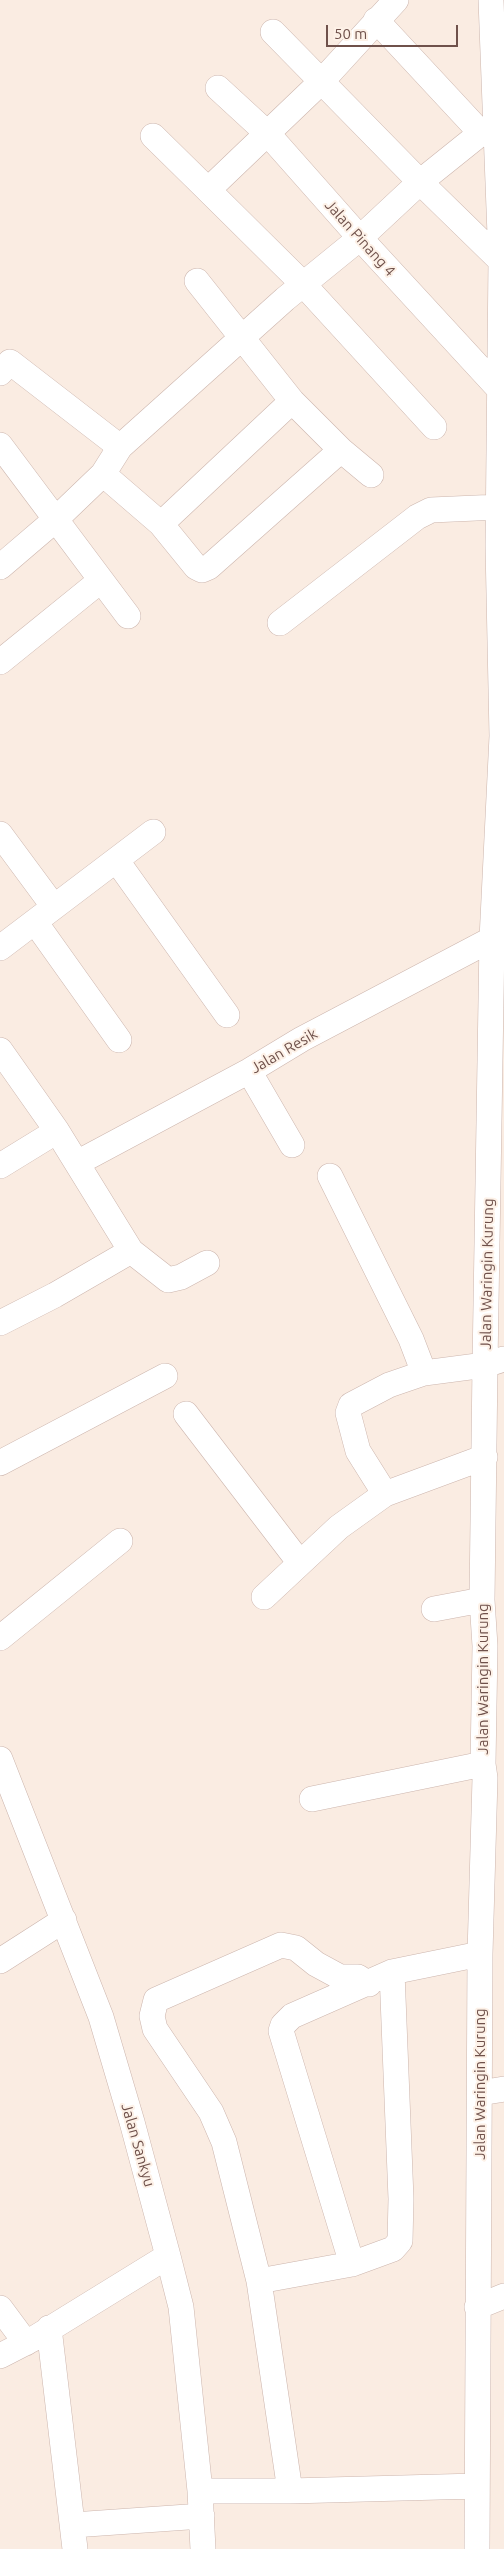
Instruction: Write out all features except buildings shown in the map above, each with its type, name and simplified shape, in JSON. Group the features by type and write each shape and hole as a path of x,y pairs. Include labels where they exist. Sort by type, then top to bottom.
{"street":[{"path":"208,190 322,81 396,0"},
{"name":"Jalan Waringin Kurung","path":"477,2549 477,2307 492,2091 480,1954 491,1772 495,1644 482,1600 494,1489 485,1457 494,1362 498,1084 492,939 503,762 499,507 502,261 487,4"},
{"path":"0,567 55,520 103,474 120,448 285,299 360,238 420,182 494,127 376,20"},
{"path":"273,32 420,182 502,261"},
{"name":"Jalan Pinang 4","path":"218,88 268,134 360,238 500,390"},
{"path":"153,136 304,285 434,427"},
{"path":"197,281 241,339 292,401 341,450 371,475"},
{"path":"3,363 120,448"},
{"path":"161,524 292,401"},
{"path":"0,445 128,616"},
{"path":"103,474 161,524 196,567 202,570 209,567 341,450"},
{"path":"280,623 417,517 431,510 499,507"},
{"path":"1,659 100,580"},
{"path":"0,948 117,862 154,832"},
{"path":"0,834 44,915 119,1040"},
{"path":"117,862 227,1015"},
{"name":"Jalan Resik","path":"77,1163 249,1071 302,1039 492,939"},
{"path":"0,1050 57,1131 131,1251 168,1280 181,1278 207,1263"},
{"path":"249,1071 292,1145"},
{"path":"0,1166 57,1131"},
{"path":"330,1176 411,1339 424,1373"},
{"path":"0,1323 55,1295 131,1251"},
{"path":"385,1494 358,1451 348,1413 351,1405 389,1384 424,1373 494,1362"},
{"path":"0,1462 165,1376"},
{"path":"186,1414 300,1563"},
{"path":"264,1597 339,1527 385,1494 485,1457"},
{"path":"0,1638 120,1541"},
{"path":"434,1609 482,1600"},
{"name":"Jalan Sankyu","path":"0,1759 101,2017 132,2122 168,2256 181,2307 200,2490 203,2549"},
{"path":"312,1799 491,1772"},
{"path":"0,1961 64,1920"},
{"path":"290,2491 260,2281 224,2142 211,2112 155,2029 152,2016 153,2005 156,2000 281,1945 296,1948 316,1964 340,1977 358,1977 364,1979 369,1984"},
{"path":"352,2264 281,2031 283,2025 292,2016 369,1984 392,1972 480,1954"},
{"path":"260,2281 352,2264 393,2249 400,2241 401,2199 392,1972"},
{"path":"0,2356 26,2343 168,2256"},
{"path":"477,2307 504,2296"},
{"path":"0,2308 26,2343"},
{"path":"49,2328 74,2537 202,2516"},
{"path":"200,2490 290,2491 477,2486"}]}
